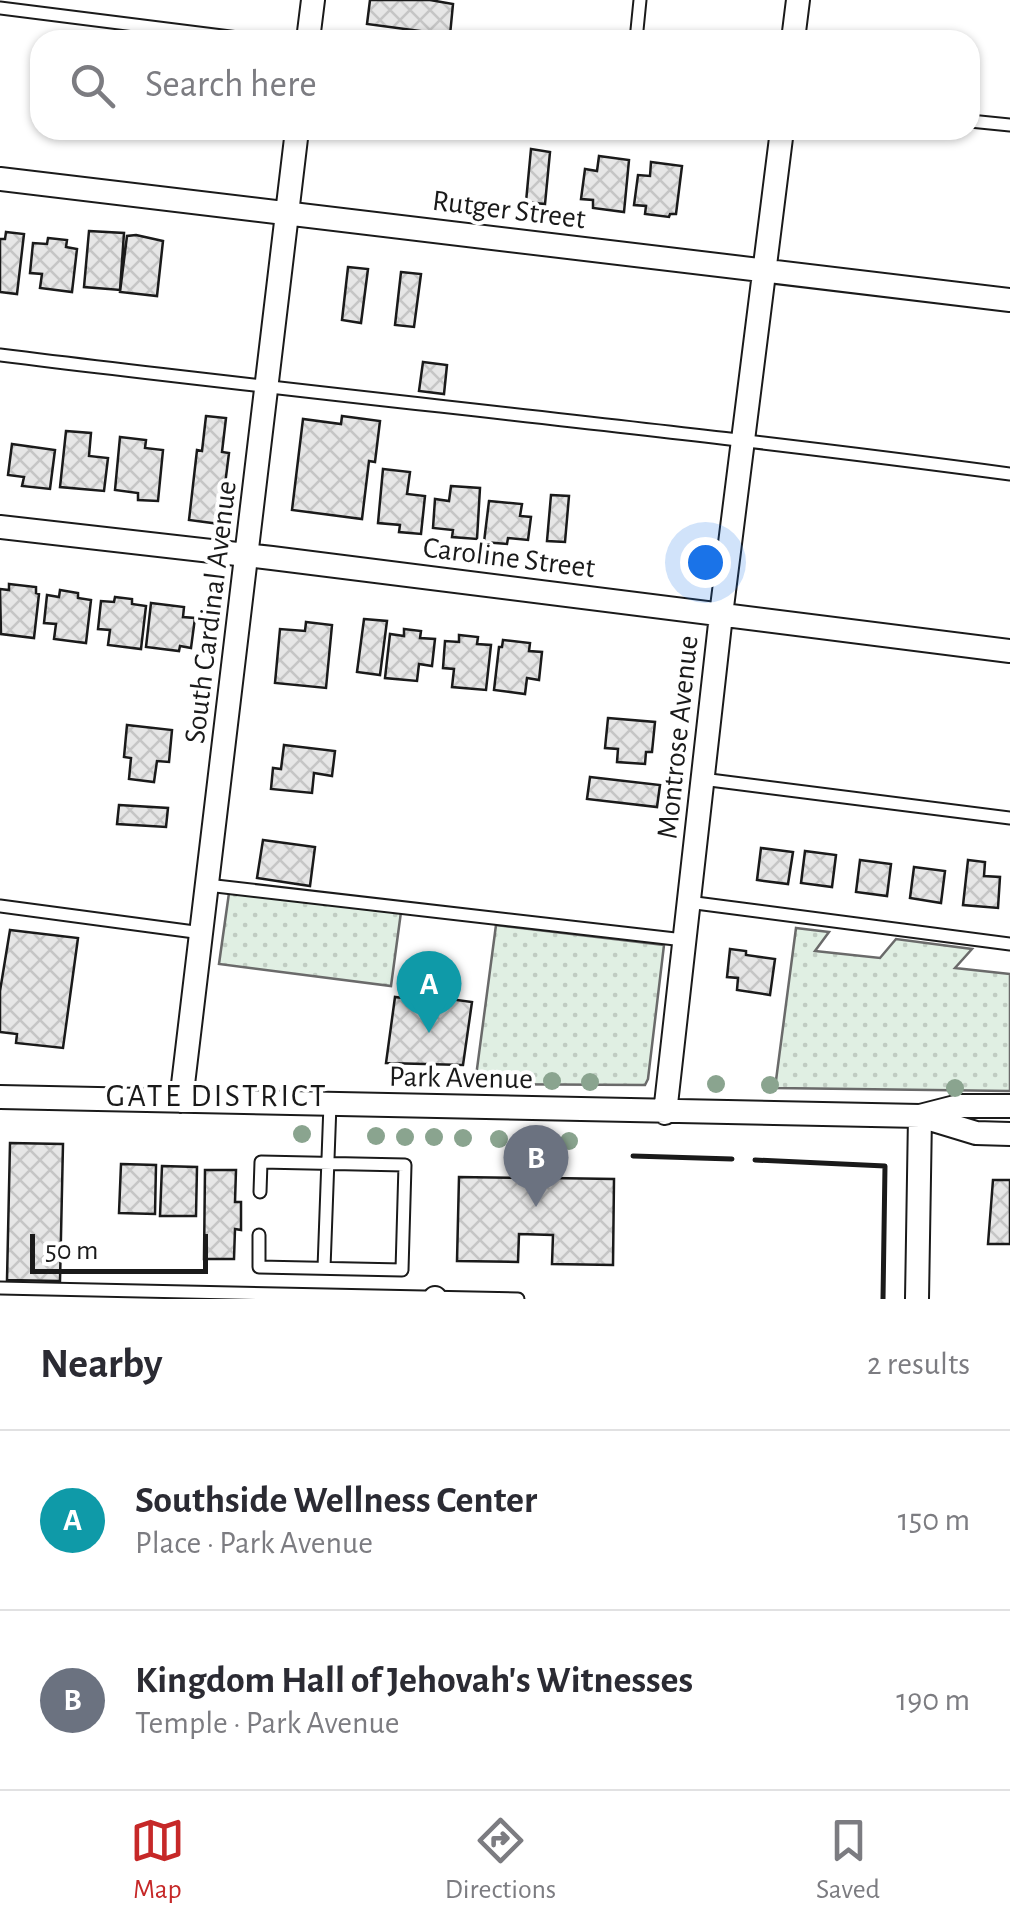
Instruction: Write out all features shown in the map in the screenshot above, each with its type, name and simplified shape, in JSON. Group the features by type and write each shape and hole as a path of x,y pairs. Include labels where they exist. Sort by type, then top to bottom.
{"street":[{"path":"309,30 313,0"},
{"path":"794,30 798,0"},
{"name":"South Cardinal Avenue","path":"181,1101 295,140"},
{"name":"Montrose Avenue","path":"665,1112 721,615 781,140"},
{"name":"Rutger Street","path":"0,179 1010,300"},
{"name":"Caroline Street","path":"0,528 247,554 1010,651"},
{"name":"Park Avenue","path":"0,1097 920,1116 958,1106 1010,1106"},
{"path":"916,1299 920,1116"},
{"name":"Park Avenue","path":"920,1116 976,1133 1010,1134"}],"lane":[{"path":"637,30 640,0"},
{"path":"0,8 175,30"},
{"path":"980,122 1010,125"},
{"path":"0,354 268,388 744,438 1010,474"},
{"path":"702,779 1010,818"},
{"path":"208,885 684,940"},
{"path":"688,902 1010,944"},
{"path":"0,906 202,933"},
{"path":"324,1268 330,1104"},
{"path":"260,1192 261,1162 405,1166 402,1270 259,1267 260,1235"},
{"path":"0,1288 518,1299"}],"green space":[{"path":"229,893 401,912 391,986 219,964"},
{"path":"496,925 664,945 645,1085 475,1084"},
{"path":"796,928 829,932 815,951 880,958 896,939 972,949 955,968 1010,974 1010,1091 775,1088"}],"building":[{"path":"370,0 453,4 450,30 367,24"},
{"path":"531,149 550,152 545,204 526,202"},
{"path":"599,156 629,160 624,212 593,208 593,200 581,199 585,169 597,171"},
{"path":"651,162 682,166 676,214 669,217 645,214 646,206 634,205 638,175 650,176"},
{"path":"89,231 124,233 120,290 84,287"},
{"path":"6,232 24,234 17,294 0,292 0,239 5,239"},
{"path":"127,236 163,241 157,296 120,292"},
{"path":"48,238 67,240 66,247 77,249 72,292 40,288 42,274 30,273 33,243 47,244"},
{"path":"348,267 368,269 361,323 342,320"},
{"path":"401,272 421,274 414,327 395,325"},
{"path":"423,362 447,365 444,394 419,391"},
{"path":"206,416 226,418 222,452 229,453 220,524 189,520 197,450 202,451"},
{"path":"342,416 380,421 375,462 369,461 362,519 292,510 303,419 341,424"},
{"path":"66,431 91,433 89,456 108,458 104,491 60,487"},
{"path":"120,437 146,440 145,448 163,450 158,501 138,500 138,493 115,490"},
{"path":"12,444 55,450 50,489 22,486 24,477 8,475"},
{"path":"383,469 410,472 407,494 425,496 421,534 399,532 400,525 378,523"},
{"path":"451,486 480,488 477,539 452,537 453,530 433,528 435,499 449,501"},
{"path":"551,495 569,496 565,542 547,541"},
{"path":"489,501 522,504 520,516 531,517 528,540 508,538 507,544 484,542"},
{"path":"9,584 36,587 39,594 34,638 1,634 0,589 9,590"},
{"path":"60,590 91,600 86,643 54,639 56,624 44,623 47,595 59,597"},
{"path":"115,597 146,606 141,649 108,645 110,630 98,629 101,601 114,602"},
{"path":"151,603 184,607 183,617 195,618 191,648 180,646 179,651 146,647"},
{"path":"364,619 387,621 380,675 357,672"},
{"path":"306,622 332,625 326,688 275,683 280,629 305,631"},
{"path":"404,629 421,631 420,638 435,639 432,666 419,664 417,681 385,678 390,634 404,636"},
{"path":"459,635 478,637 477,644 491,645 486,690 452,687 454,669 443,668 445,641 459,642"},
{"path":"503,640 530,643 529,651 542,652 539,680 527,678 525,694 494,690"},
{"path":"608,718 655,722 652,752 646,752 645,764 617,762 618,749 605,748"},
{"path":"127,725 172,730 169,762 157,761 154,782 129,779 131,758 124,757"},
{"path":"284,745 335,751 332,776 314,773 312,793 271,789 273,768 281,769"},
{"path":"590,777 660,785 657,807 587,799"},
{"path":"119,805 168,808 166,827 117,824"},
{"path":"263,840 315,847 310,886 257,878"},
{"path":"761,848 793,852 788,884 757,880"},
{"path":"805,851 836,855 832,887 801,883"},
{"path":"860,860 891,864 887,896 856,892"},
{"path":"968,860 985,862 984,876 1000,877 998,908 963,905"},
{"path":"914,867 945,871 941,903 910,898"},
{"path":"10,930 78,938 63,1048 16,1043 17,1034 0,1032 0,991"},
{"path":"730,949 775,959 770,995 737,990 738,978 727,977"},
{"path":"420,995 472,1002 463,1065 386,1063 395,997 418,1000"},
{"path":"10,1143 63,1144 60,1281 7,1280"},
{"path":"121,1164 156,1165 155,1214 119,1213"},
{"path":"162,1166 197,1167 196,1216 160,1216"},
{"path":"525,1168 551,1169 551,1178 614,1179 613,1265 552,1264 553,1235 519,1234 518,1262 457,1261 459,1177 524,1178"},
{"path":"205,1170 236,1170 235,1202 241,1202 241,1230 235,1229 234,1259 204,1259"},
{"path":"993,1180 1010,1180 1010,1244 988,1244"}],"wall":[{"path":"633,1156 732,1159"},
{"path":"755,1160 885,1166 883,1299"}],"place":[{"name":"Southside Wellness Center","path":"429,1033"},
{"name":"Kingdom Hall of Jehovah's Witnesses","path":"536,1207"}],"district":[{"name":"GATE DISTRICT","path":"217,1095"}]}
